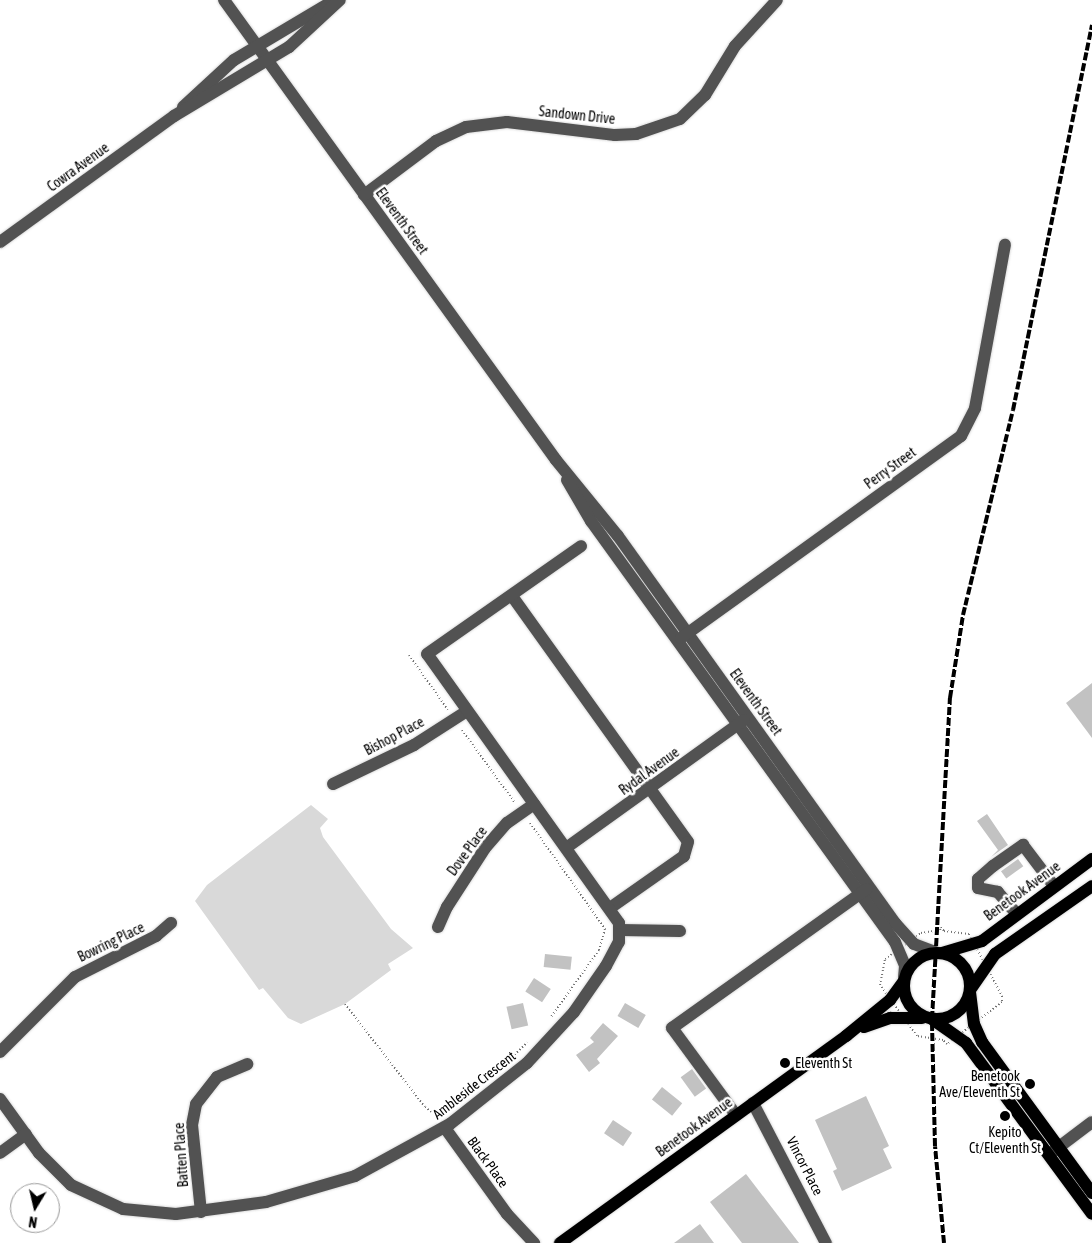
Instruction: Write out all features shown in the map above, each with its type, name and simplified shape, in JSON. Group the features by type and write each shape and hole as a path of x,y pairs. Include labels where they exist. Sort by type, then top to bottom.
{"main road":[{"name":"Benetook Avenue","path":"938,953 975,945 1016,913 1091,862"},
{"path":"930,1019 954,1015 986,964 1021,934 1092,886"},
{"path":"1092,1193 1054,1151 959,1035 930,1019 907,1002 904,980 917,960 938,953 963,966 970,991 974,1024 984,1046 1054,1151 1092,1214"},
{"name":"Benetook Avenue","path":"560,1243 846,1036 890,1000 904,980"},
{"name":"Benetook Avenue","path":"846,1036 876,1022 901,1016 930,1019"}],"street":[{"name":"Eleventh Street","path":"224,0 556,460 591,521 682,636 866,890 911,942"},
{"name":"Cowra Avenue","path":"174,116 234,60 334,0"},
{"name":"Cowra Avenue","path":"0,242 174,116 289,47 340,0"},
{"name":"Sandown Drive","path":"364,195 436,141 466,128 506,122 615,135 644,132 680,118 705,95 735,46 777,0"},
{"name":"Perry Street","path":"682,636 962,436 975,408 1005,245"},
{"path":"581,546 427,654 610,908 620,930 680,932"},
{"path":"512,596 686,837 687,852 610,908"},
{"name":"Bishop Place","path":"333,784 405,750 467,711"},
{"name":"Rydal Avenue","path":"566,848 743,721"},
{"name":"Dove Place","path":"438,927 447,906 485,848 522,812 534,804"},
{"path":"1016,913 1002,895 980,890 976,882 1023,845 1054,886"},
{"name":"Eleventh Street","path":"866,890 899,950 904,980"},
{"path":"736,1115 672,1028 866,890"},
{"name":"Bowring Place","path":"0,1052 75,976 156,936 171,922"},
{"name":"Ambleside Crescent","path":"0,1099 55,1170 89,1196 137,1212 201,1212 266,1202 328,1186 378,1166 444,1128 499,1089 555,1034 606,966 616,949 620,930"},
{"path":"911,942 938,953"},
{"name":"Batten Place","path":"201,1212 193,1136 196,1104 217,1077 247,1064"},
{"name":"Vincor Place","path":"753,1104 826,1243"},
{"path":"1054,1151 1092,1122"},
{"name":"Black Place","path":"444,1128 507,1214 534,1243"},
{"path":"0,1152 26,1134"},
{"name":"Black Place","path":"507,1214 523,1243"}],"path":[{"path":"409,655 605,929 595,956 546,1023"},
{"path":"941,927 944,931 968,933 975,945 986,964 1002,1002 947,1044 943,1040 920,1038 901,1016 880,980 885,959 921,933 940,930 941,927"},
{"path":"345,1004 425,1107 437,1116 458,1100"},
{"path":"501,1068 530,1041"}],"shaded area":[{"path":"311,805 328,819 320,828 323,837 391,929 413,948 388,964 391,970 345,1004 301,1024 288,1018 263,988 259,990 195,901 207,885"}],"building":[{"path":"1092,683 1092,738 1066,703"},
{"path":"987,814 1008,845 991,857 998,850 977,821"},
{"path":"1018,859 1023,866 1006,879 1001,871"},
{"path":"545,954 572,957 570,970 544,967"},
{"path":"534,978 551,989 542,1002 525,991"},
{"path":"523,1003 528,1025 512,1029 506,1007"},
{"path":"625,1003 646,1015 638,1028 618,1016"},
{"path":"603,1023 618,1036 597,1059 600,1063 589,1072 576,1055 594,1042 590,1038"},
{"path":"692,1069 706,1088 695,1097 681,1077"},
{"path":"662,1087 682,1103 672,1116 652,1099"},
{"path":"866,1096 889,1146 883,1149 892,1168 842,1191 833,1171 837,1169 815,1120"},
{"path":"613,1120 632,1133 623,1146 604,1133"},
{"path":"746,1174 799,1243 742,1243 710,1202"},
{"path":"700,1224 714,1243 674,1243"}],"railway":[{"path":"944,1243 935,1146 932,1019 950,698 963,615 1013,410 1092,25"}],"place":[{"name":"Eleventh St","path":"785,1063"},
{"name":"Benetook Ave/Eleventh St","path":"1030,1084"},
{"name":"Kepito Ct/Eleventh St","path":"1005,1116"}]}
